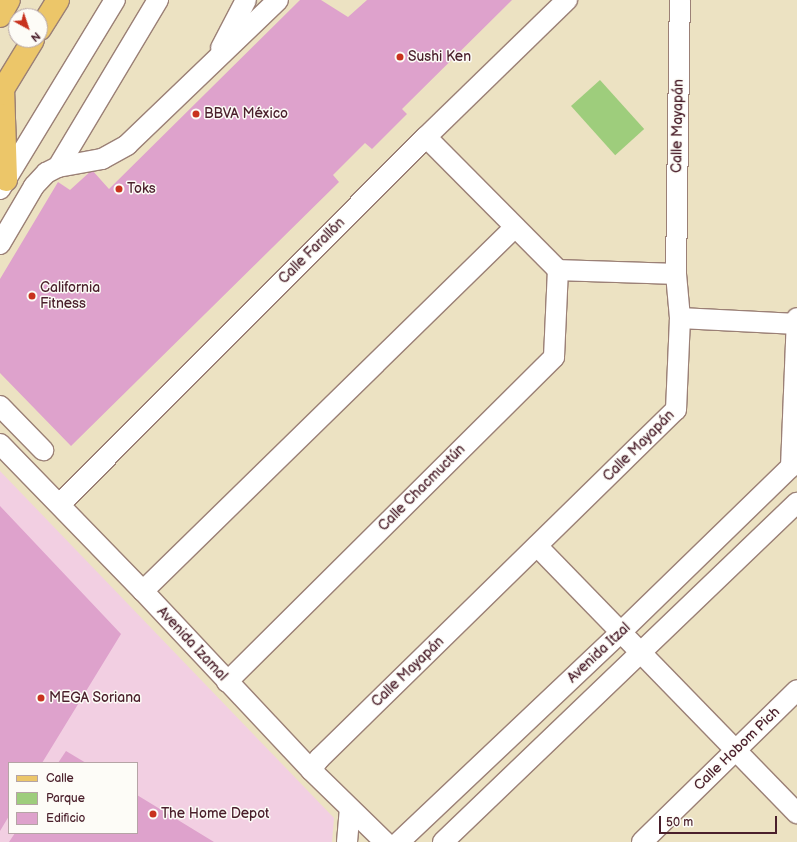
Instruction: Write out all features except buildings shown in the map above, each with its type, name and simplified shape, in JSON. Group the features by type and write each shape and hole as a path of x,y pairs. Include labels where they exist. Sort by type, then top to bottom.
{"main road":[{"path":"0,16 9,0"},
{"path":"48,16 58,0"},
{"path":"3,185 2,91 28,48"}],"street":[{"path":"3,185 115,0"},
{"path":"58,167 158,0"},
{"path":"212,64 246,0"},
{"path":"0,244 34,186 46,173 58,167 102,159 127,145 278,0"},
{"name":"Calle Farallón","path":"60,504 426,137 567,0"},
{"name":"Calle Mayapán","path":"311,770 319,759 676,410 680,318 676,274 680,0"},
{"path":"426,137 558,270 676,274"},
{"path":"143,591 515,227"},
{"name":"Calle Chacmuctún","path":"227,682 554,357 558,270"},
{"path":"680,318 797,324"},
{"path":"794,464 797,318"},
{"path":"0,406 43,450"},
{"name":"Avenida Izamal","path":"0,444 143,591 311,770 385,842"},
{"name":"Avenida Itzal","path":"399,842 622,631 794,464"},
{"path":"446,841 643,653 797,503"},
{"path":"537,546 737,749 797,813"},
{"name":"Calle Hobom Pich","path":"642,842 797,690"},
{"path":"347,842 350,809"}],"shaded area":[{"path":"0,471 334,818 332,842 0,842"}],"green space":[{"path":"600,80 644,129 615,155 571,106"}],"place":[{"name":"Sushi Ken","path":"400,57"},
{"name":"BBVA México","path":"196,114"},
{"name":"Toks","path":"119,189"},
{"name":"California Fitness","path":"32,296"},
{"name":"MEGA Soriana","path":"41,698"},
{"name":"The Home Depot","path":"153,814"}]}
